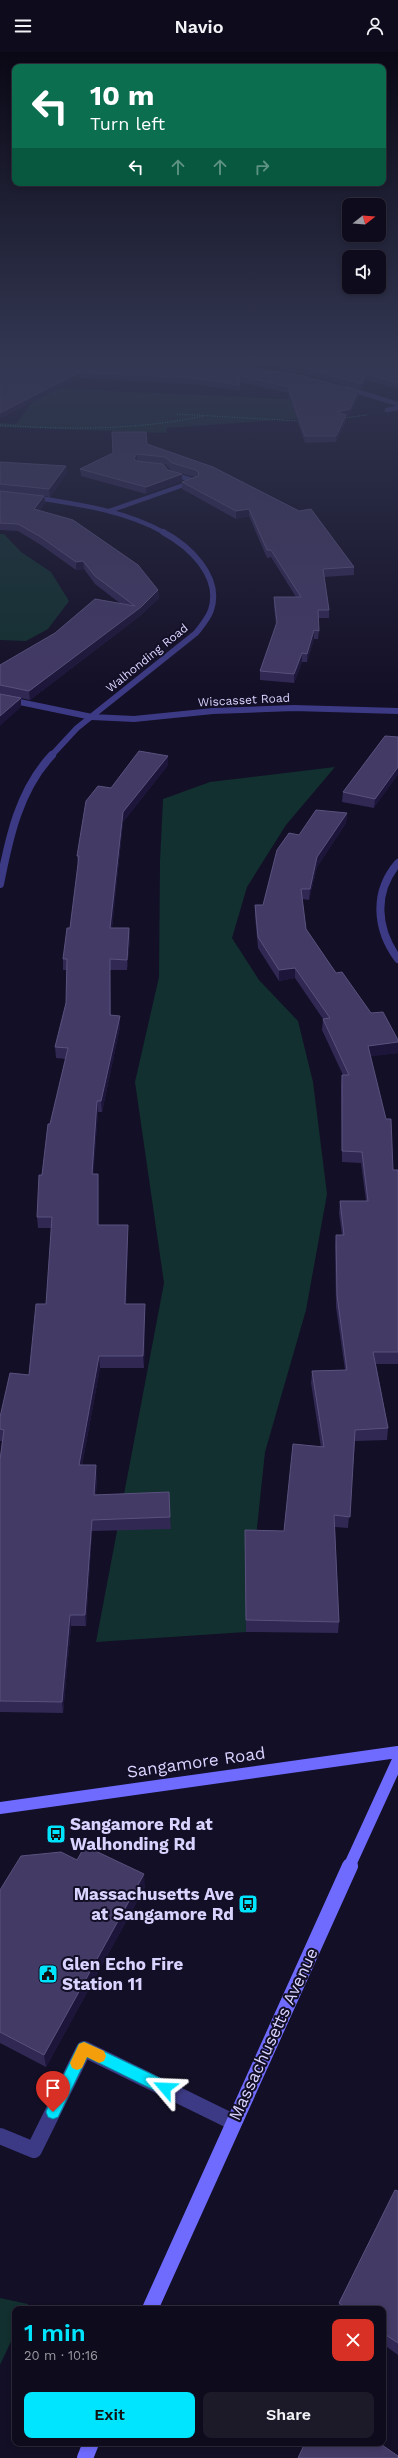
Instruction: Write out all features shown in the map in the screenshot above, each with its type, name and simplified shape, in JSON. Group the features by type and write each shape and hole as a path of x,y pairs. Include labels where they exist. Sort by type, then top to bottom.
{"main road":[{"name":"Sangamore Road","path":"0,1808 398,1752"},
{"name":"Massachusetts Avenue","path":"151,2306 233,2122 398,1760"},
{"path":"85,2458 90,2446"}],"street":[{"path":"109,511 195,481 170,474 167,470"},
{"name":"Walhonding Road","path":"0,884 10,832 36,772 77,728 196,633 209,615 214,595 212,583 200,560 180,542 161,531 109,511 82,504 23,496"},
{"name":"Wiscasset Road","path":"0,698 92,717 134,719 213,711 294,708 398,712"},
{"path":"398,863 387,877 379,915 391,951 398,959"},
{"path":"0,2136 34,2150 84,2049 233,2122"}],"green space":[{"path":"0,534 4,534 21,552 51,572 69,601 48,629 26,641 0,640"},
{"path":"335,767 286,825 247,887 232,938 259,980 298,1021 313,1082 327,1194 306,1310 265,1452 246,1632 96,1642 164,1283 135,1082 159,977 160,861 163,799 210,782"},
{"path":"0,2298 28,2304 27,2306 12,2306 12,2339 0,2365"}],"building":[{"path":"0,470 63,470 49,489 0,484"},
{"path":"85,470 169,470 182,474 146,487"},
{"path":"196,470 219,470 299,511 311,509 354,567 323,569 329,610 318,610 319,631 314,630 307,654 302,653 294,674 260,671 277,622 274,597 301,597 271,550 267,550 249,509 236,511 182,482 198,476 199,473"},
{"path":"0,491 44,496 34,509 73,520 138,565 158,590 141,607 29,691 0,685 0,665 55,633 95,599 135,606 95,576 83,561 76,562 41,537 18,524 0,523"},
{"path":"0,694 21,698 0,716"},
{"path":"385,736 398,737 398,767 375,799 343,792"},
{"path":"139,751 168,756 123,812 110,928 129,928 127,960 110,959 110,1015 120,1016 101,1101 97,1101 92,1174 98,1174 98,1225 128,1225 125,1304 145,1304 143,1356 99,1356 79,1465 96,1465 94,1495 169,1492 170,1517 92,1520 85,1615 70,1615 62,1702 0,1701 0,1460 4,1430 0,1429 0,1417 10,1373 29,1375 36,1304 46,1304 52,1217 37,1217 39,1175 42,1175 48,1124 50,1124 68,1048 55,1047 66,1003 67,959 63,959 67,928 70,928 79,856 77,856 86,801 98,786 111,788"},
{"path":"316,810 347,813 317,857 310,889 301,889 306,929 336,973 342,972 371,1013 383,1012 398,1040 398,1042 368,1046 386,1119 391,1119 393,1170 398,1170 398,1352 373,1352 388,1428 355,1430 350,1517 334,1515 339,1622 246,1620 245,1530 284,1531 293,1444 324,1447 312,1371 347,1370 337,1295 336,1235 344,1235 340,1201 368,1201 362,1152 342,1151 342,1075 349,1075 323,1019 330,1018 295,968 279,970 258,937 255,905 263,905 277,850 289,833 299,835"},
{"name":"Glen Echo Fire Station 11","path":"85,1846 144,1874 44,2055 0,2032 0,1890 21,1856 61,1852 77,1860"},
{"path":"395,2190 398,2191 398,2343 386,2335 386,2306 344,2306 339,2303"},
{"path":"304,2446 383,2446 398,2456 398,2458 298,2458"}],"slow traffic":[{"path":"77,2063 84,2049 99,2056"}],"place":[{"name":"Sangamore Rd at Walhonding Rd","path":"56,1834"},
{"name":"Massachusetts Ave at Sangamore Rd","path":"248,1904"},
{"name":"Glen Echo Fire Station 11","path":"48,1974"}],"route":[{"path":"53,2112 84,2049 165,2088"}]}
